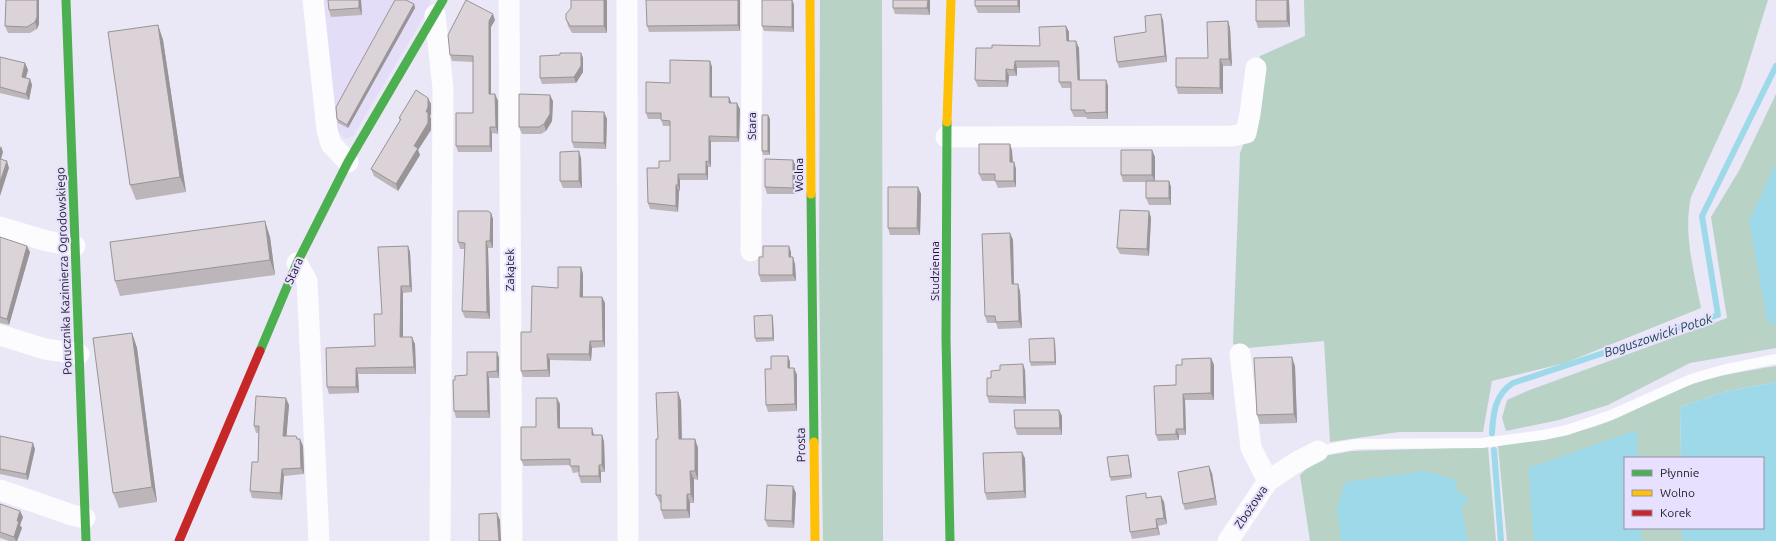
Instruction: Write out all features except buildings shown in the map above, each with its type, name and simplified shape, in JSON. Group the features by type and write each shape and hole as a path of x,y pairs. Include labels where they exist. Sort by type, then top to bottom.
{"street":[{"name":"Porucznika Kazimierza Ogrodowskiego","path":"66,0 86,541"},
{"path":"313,0 327,130 332,144 348,162"},
{"name":"Zakątek","path":"509,0 512,541"},
{"path":"627,0 628,541"},
{"name":"Stara","path":"751,251 752,0"},
{"name":"Wolna","path":"810,0 809,64 812,350"},
{"name":"Studzienna","path":"950,541 947,428 946,137 951,0"},
{"name":"Stara","path":"179,541 297,263 348,162 439,7"},
{"name":"Stara","path":"439,7 443,88 440,541"},
{"path":"946,137 1232,136 1246,133 1256,68"},
{"path":"0,228 47,241 75,246"},
{"path":"297,263 307,281 312,424 319,541"},
{"path":"0,335 45,349 79,354"},
{"name":"Prosta","path":"812,350 815,541"},
{"path":"1240,354 1251,448 1268,481"},
{"name":"Zbożowa","path":"1228,541 1268,481 1318,451"},
{"path":"0,490 72,515 85,518"}],"lane":[{"path":"1318,451 1356,444 1482,443 1543,435 1568,430 1611,415 1691,379 1722,370 1776,359"}],"shaded area":[{"path":"324,0 430,0 429,8 353,136 346,139 331,127"}],"green space":[{"path":"820,0 882,0 883,541 823,541 819,273"},
{"path":"1304,0 1768,0 1740,90 1691,197 1688,225 1690,252 1701,308 1565,363 1492,381 1483,432 1399,432 1330,442 1324,341 1247,348 1233,344 1240,153 1255,115 1260,56 1305,36"},
{"path":"1776,94 1776,348 1690,363 1608,405 1559,420 1506,431 1502,418 1507,400 1527,391 1727,318 1711,217 1740,169"},
{"path":"1776,366 1776,382 1724,392 1680,407 1681,457 1624,457 1624,529 1682,529 1682,541 1507,541 1498,446 1577,432 1613,420 1676,390 1698,382 1731,374"},
{"path":"1488,447 1496,541 1310,541 1300,475 1318,457 1352,451"}],"water":[{"path":"1776,164 1776,323 1768,324 1749,221"},
{"path":"1776,382 1776,541 1682,541 1682,529 1764,529 1764,457 1681,457 1680,407 1724,392"},
{"path":"1637,430 1638,457 1624,457 1624,529 1641,529 1642,541 1534,541 1528,468"},
{"path":"1427,471 1456,480 1457,491 1469,498 1462,507 1468,541 1341,541 1337,508 1345,482"}],"waterway":[{"name":"Boguszowicki Potok","path":"1492,433 1496,405 1502,393 1513,383 1718,315 1702,216 1776,66"},
{"name":"Boguszowicki Potok","path":"1494,450 1501,541"}],"traffic: fast":[{"path":"66,0 86,541"},
{"path":"260,351 297,263 348,162 443,0"},
{"path":"947,122 946,338 950,541"},
{"path":"811,194 814,442"}],"traffic: slow":[{"path":"810,0 811,194"},
{"path":"947,122 951,0"},
{"path":"814,442 815,541"}],"traffic: jam":[{"path":"179,541 260,351"}]}
